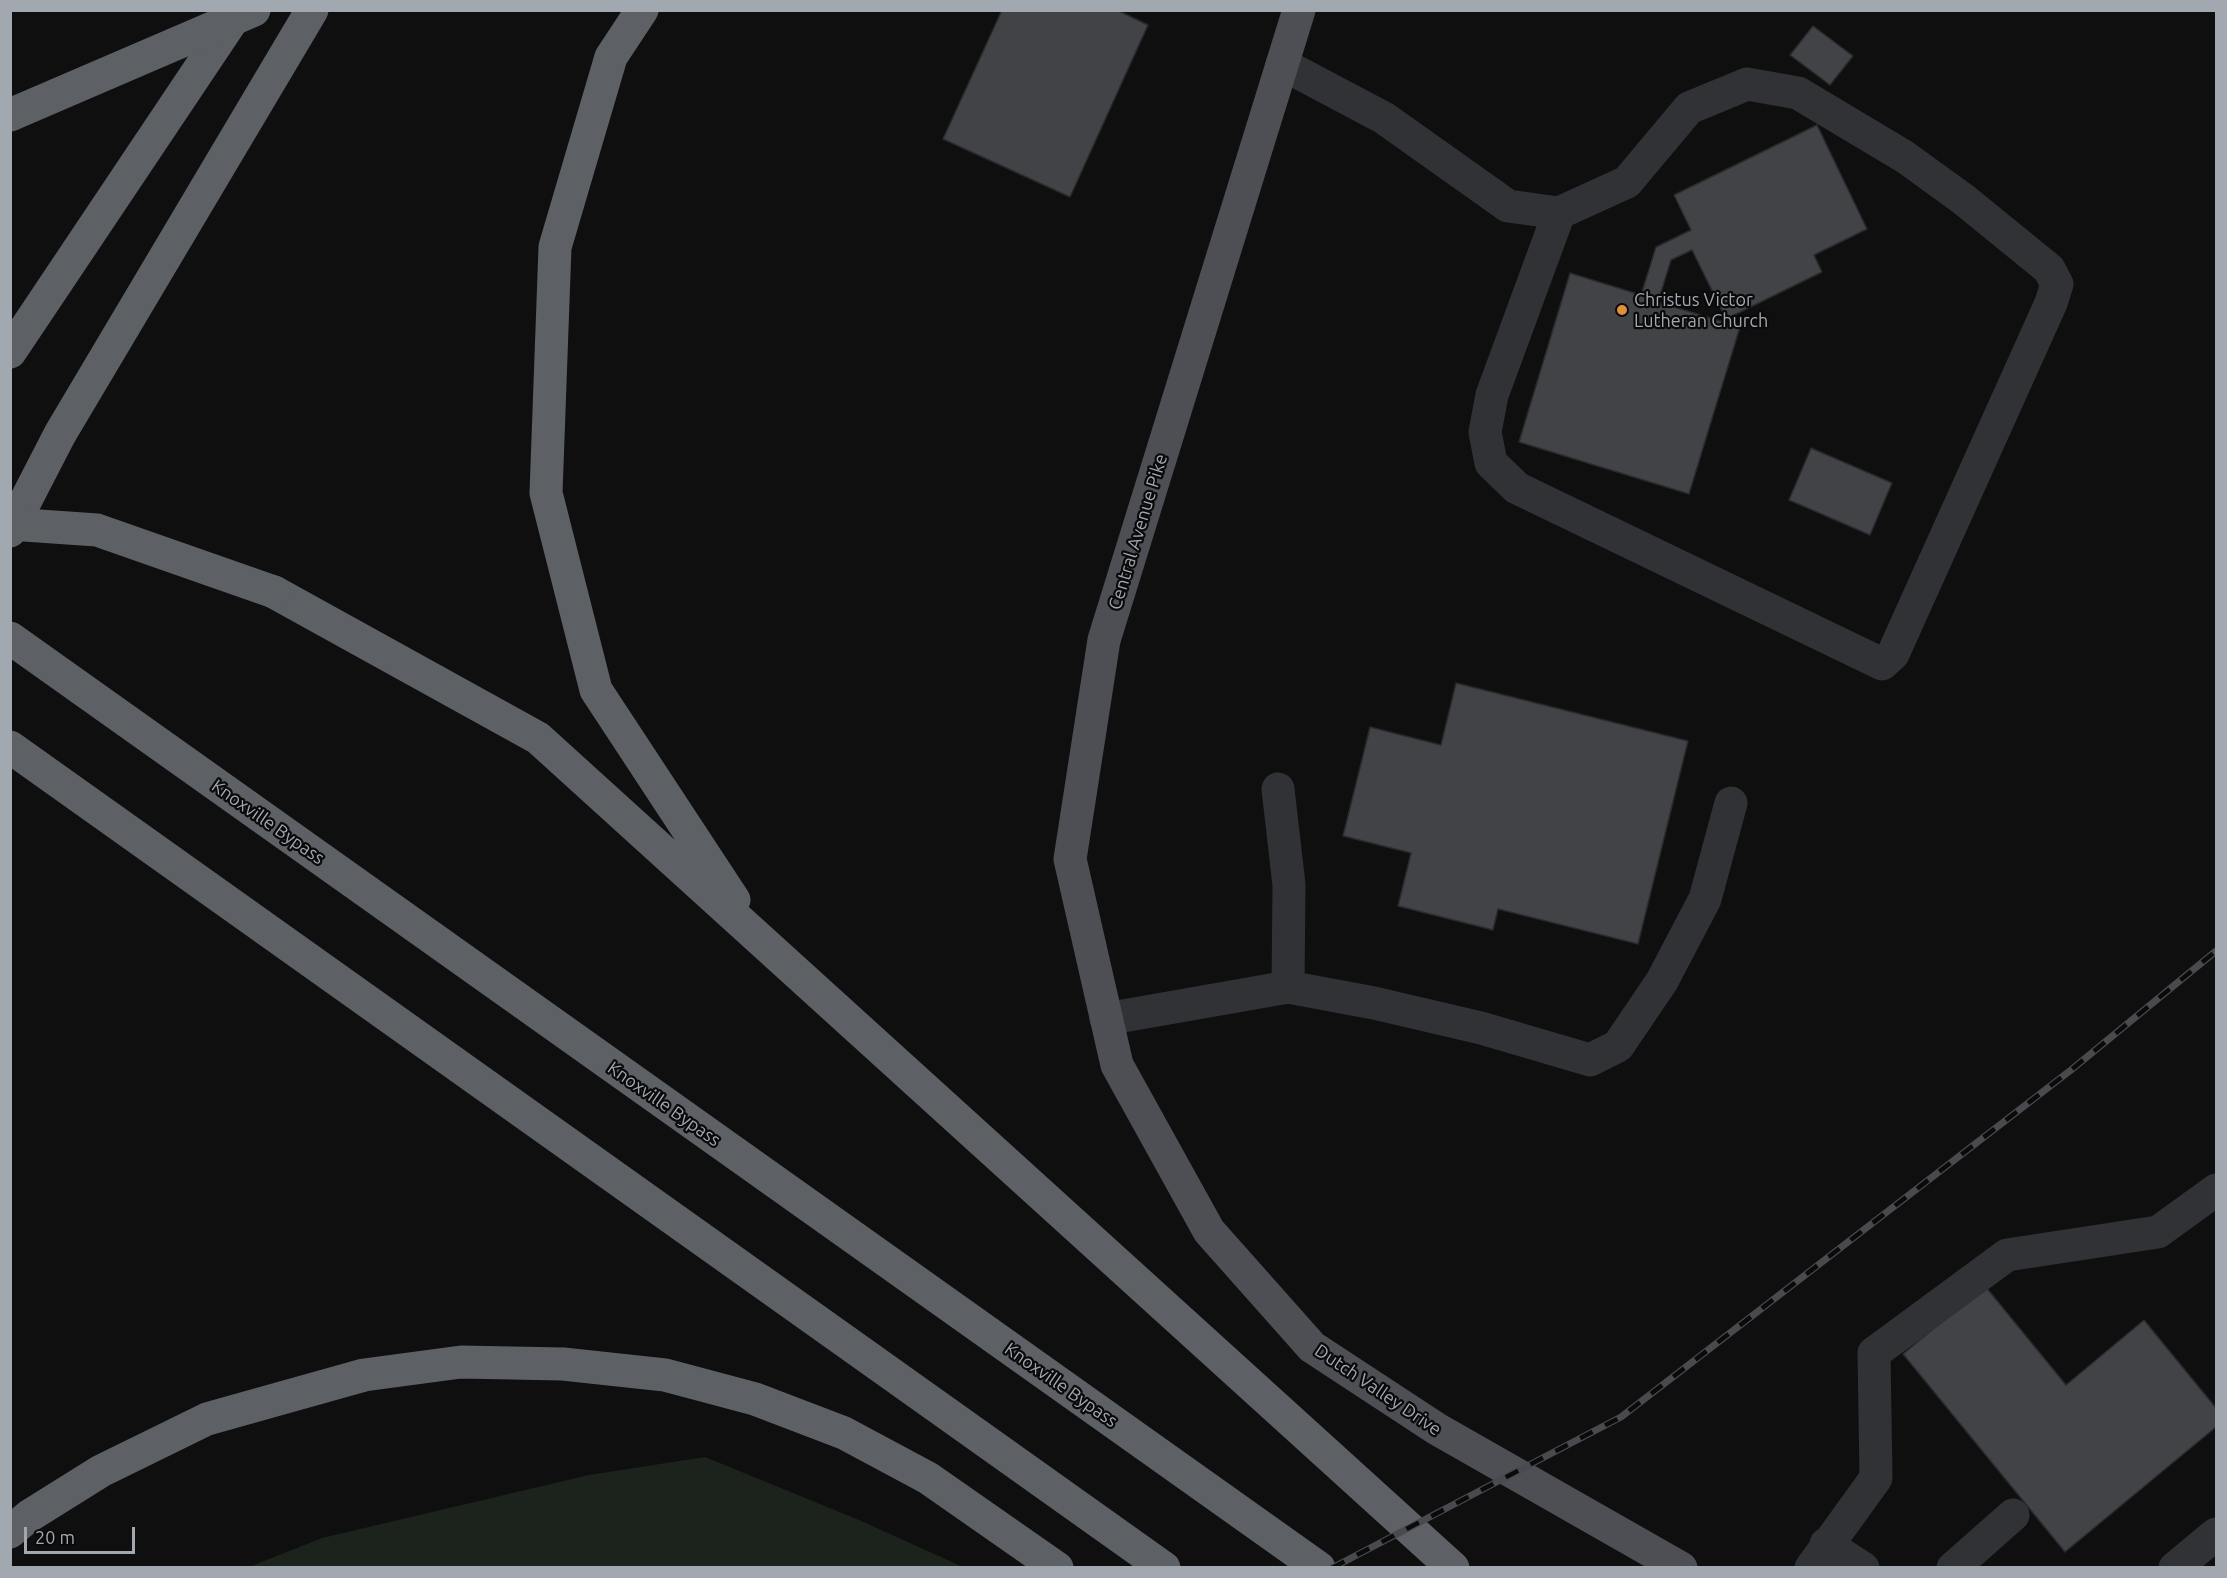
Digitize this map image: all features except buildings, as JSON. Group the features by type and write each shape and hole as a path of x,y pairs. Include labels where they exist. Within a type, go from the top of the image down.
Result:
{"highway":[{"path":"10,352 239,10"},
{"path":"10,115 254,10"},
{"path":"10,531 60,434 312,10"},
{"path":"642,10 611,57 555,247 546,493 596,690 761,941"},
{"path":"10,524 96,530 274,592 538,738 1454,1568"},
{"name":"Knoxville Bypass","path":"10,623 22,647 1319,1568"},
{"path":"17,752 1164,1568"},
{"path":"10,1532 29,1516 101,1471 207,1419 364,1375 460,1362 563,1364 665,1375 755,1398 844,1433 928,1478 1057,1568"}],"main road":[{"name":"Central Avenue Pike","path":"1117,1065 1070,859 1104,640 1299,10"},
{"name":"Dutch Valley Drive","path":"1117,1065 1209,1231 1312,1347 1437,1430 1682,1568"}],"street":[{"path":"1282,64 1384,118 1508,206 1559,213 1627,182 1689,108 1747,84 1798,93 1905,157 1963,199 2049,269 2057,284 2042,325 1893,654 1882,663 1517,488 1491,463 1485,432 1492,395 1559,213"},
{"path":"1278,789 1289,885 1288,987"},
{"path":"1106,1019 1288,987 1374,1003 1482,1028 1590,1060 1618,1046 1662,981 1705,899 1731,803"},
{"path":"1863,1568 1818,1556 1876,1478 1874,1353 2007,1255 2158,1232 2217,1190"},
{"path":"1953,1568 2013,1515"},
{"path":"2175,1568 2212,1545"}],"shaded area":[{"path":"705,1457 859,1520 963,1567 249,1567 322,1538 589,1475"}],"railway":[{"path":"1332,1568 1621,1417 2071,1070 2216,951"}],"place":[{"name":"Christus Victor Lutheran Church","path":"1622,310"}]}
